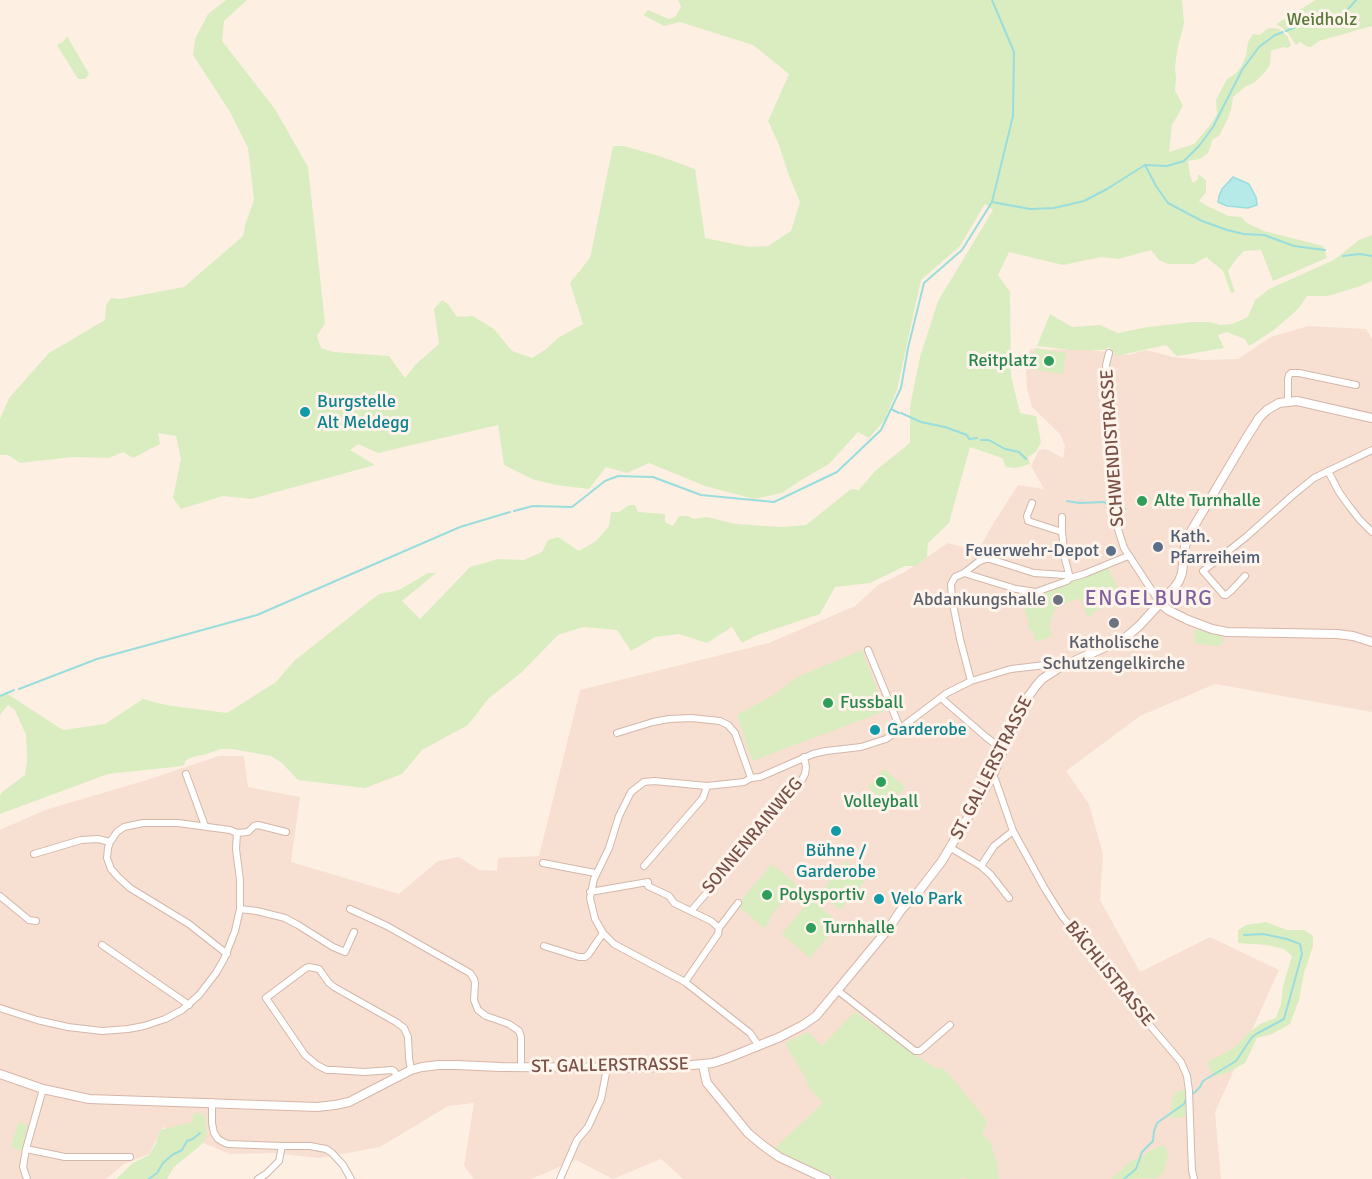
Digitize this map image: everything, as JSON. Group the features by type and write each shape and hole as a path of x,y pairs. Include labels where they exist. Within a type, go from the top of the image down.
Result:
{"street":[{"name":"SCHWENDISTRASSE","path":"1109,353 1106,365 1115,510 1119,537 1128,556 1160,603"},
{"path":"1356,385 1291,373 1288,379 1288,401 1309,403 1372,418"},
{"name":"ST. GALLERSTRASSE","path":"0,1074 43,1089 89,1099 302,1107 335,1105 349,1102 411,1070 422,1067 439,1065 659,1068 704,1064 759,1046 803,1025 816,1016 926,882 951,848 992,777 1018,715 1030,693 1042,679 1059,668 1125,638 1160,603 1179,581 1190,533 1259,418 1273,406 1288,401"},
{"path":"1245,576 1232,591 1224,595 1203,571 1314,478 1372,450"},
{"path":"1328,471 1349,506 1372,532"},
{"path":"1032,503 1027,516 1028,521 1062,532"},
{"path":"1062,517 1065,559 1070,578"},
{"path":"964,573 1016,589 1036,592 1128,556"},
{"path":"971,681 960,639 951,589 955,577 978,562 990,559 1034,573 1065,575 1070,578"},
{"path":"1160,603 1192,623 1227,632 1337,634 1372,642"},
{"path":"868,650 900,728"},
{"path":"759,1046 750,1033 685,982 620,947 603,933 592,911 590,892 595,873 609,848 619,816 631,792 644,782 654,781 707,786 744,782 804,757 826,751 861,747 886,739 940,698 971,681 1011,669 1054,664 1059,668"},
{"path":"940,698 1003,750"},
{"path":"617,733 669,719 691,718 720,721 728,725 735,733 751,778"},
{"name":"SONNENRAINWEG","path":"691,911 798,787 805,774 804,757"},
{"path":"186,774 205,826"},
{"name":"BÄCHLISTRASSE","path":"992,777 995,779 1013,831 1062,916 1181,1062 1187,1076 1189,1090 1194,1179"},
{"path":"644,866 703,798 707,786"},
{"path":"227,954 189,924 130,888 118,878 107,858 110,842 117,832 134,824 169,823 237,832 248,832 258,825 286,832"},
{"path":"981,866 993,846 1013,831"},
{"path":"0,1008 68,1027 102,1031 128,1029 155,1023 174,1015 189,1005 210,981 227,954 235,931 240,909 237,832"},
{"path":"34,854 81,840 98,839 110,842"},
{"path":"951,848 981,866 1009,898"},
{"path":"543,863 595,873"},
{"path":"590,892 648,882 648,886 669,896 674,903 711,921 719,928"},
{"path":"0,896 29,920 36,921"},
{"path":"685,982 718,934 719,928 738,903"},
{"path":"240,909 285,918 345,952 354,932"},
{"path":"350,909 470,973 475,983 474,1000 478,1010 486,1017 512,1026 519,1031 521,1067"},
{"path":"544,946 585,957 603,933"},
{"path":"102,945 189,1005"},
{"path":"398,1077 394,1071 327,1070 317,1065 305,1054 266,998 306,968 319,969 334,987 404,1028 408,1037 411,1070"},
{"path":"837,990 915,1051 920,1051 950,1025"},
{"path":"704,1064 707,1083 748,1133 779,1157 826,1179"},
{"path":"560,1179 577,1140 588,1127 601,1099 607,1068"},
{"path":"27,1179 23,1167 26,1149 43,1089"},
{"path":"212,1102 214,1133 223,1142 310,1146 326,1149 343,1165 351,1179"},
{"path":"258,1179 279,1161 282,1146"},
{"path":"26,1149 64,1157 130,1157"}],"shaded area":[{"name":"ENGELBURG","path":"1308,326 1366,329 1372,339 1372,712 1215,684 1140,716 1066,771 1089,804 1103,854 1100,900 1140,972 1210,937 1279,970 1215,1112 1221,1179 683,1179 661,1159 613,1179 576,1160 531,1179 474,1179 464,1166 474,1103 448,1106 380,1147 320,1158 272,1153 230,1154 163,1127 149,1154 124,1164 106,1179 0,1179 0,830 45,810 219,756 244,756 248,787 300,797 291,862 399,894 438,861 459,857 479,870 497,871 498,858 539,856 580,690 769,643 855,606 878,585 903,573 948,543 978,551 1018,485 1044,489 1031,466 1039,450 1046,449 1063,458 1065,446 1060,434 1032,407 1026,373 1030,349 1091,350 1128,355 1146,350 1173,357 1204,360 1238,359 1271,337"}],"green space":[{"path":"226,0 247,0 224,21 222,41 275,109 308,167 325,323 317,336 321,348 334,352 389,356 405,378 416,364 439,344 434,309 442,300 448,304 457,317 473,316 494,329 512,351 532,358 558,338 583,324 570,283 590,258 613,146 624,146 695,169 705,238 749,247 768,246 791,231 800,202 768,121 789,74 753,45 680,22 664,26 643,15 648,10 669,19 676,16 681,7 678,0 1182,0 1184,24 1175,66 1175,90 1183,106 1172,125 1169,152 1194,144 1211,124 1217,114 1216,100 1227,79 1241,67 1248,42 1253,34 1260,35 1272,28 1279,29 1288,37 1291,46 1271,51 1270,64 1266,71 1255,82 1233,97 1227,120 1219,136 1212,140 1208,153 1200,159 1188,161 1190,175 1193,183 1198,179 1198,174 1206,180 1206,192 1199,201 1205,205 1229,216 1241,217 1247,223 1264,231 1323,246 1327,258 1273,281 1261,250 1244,251 1228,271 1235,292 1231,293 1223,271 1206,257 1194,264 1168,264 1159,260 1151,250 1119,259 1101,257 1063,265 1009,252 998,275 1010,292 1011,376 1020,413 1036,416 1041,442 1036,452 1028,457 1030,464 1016,468 1006,467 1002,458 970,447 949,523 928,543 927,557 916,566 905,566 870,583 835,587 820,614 757,635 742,643 732,627 707,643 679,634 655,637 631,651 617,630 583,627 558,635 522,672 488,699 468,725 422,750 402,774 365,788 298,780 282,763 271,756 221,749 186,760 183,766 108,774 0,814 2,792 25,775 27,760 26,735 15,710 8,705 0,715 0,697 6,693 63,730 105,724 143,699 166,705 227,713 276,682 295,660 379,594 399,590 428,573 436,573 402,601 420,619 470,567 498,559 524,560 542,552 548,540 558,537 579,551 596,541 609,526 611,512 619,512 629,505 635,505 638,512 665,514 665,522 673,526 679,516 689,516 693,519 707,517 736,524 782,527 806,525 851,489 859,490 875,471 910,443 910,406 920,357 938,301 993,210 985,204 960,246 921,280 897,390 884,421 869,438 858,432 829,464 782,493 754,499 705,486 649,463 627,473 606,467 589,489 556,485 532,479 504,465 498,425 378,453 358,444 350,450 375,465 251,499 223,496 181,509 173,498 181,459 176,436 158,433 160,444 133,458 123,452 109,458 73,457 20,463 8,455 0,455 0,419 9,398 49,353 105,320 106,305 111,298 120,299 184,287 243,236 254,200 248,148 230,112 193,55 195,39 208,14"},
{"name":"Weidholz","path":"1316,0 1372,0 1372,26 1319,41 1311,47 1300,42 1296,45 1288,33 1276,24"},
{"path":"67,36 89,74 85,79 78,79 57,45"},
{"path":"1372,235 1372,281 1328,296 1307,296 1298,309 1274,330 1249,346 1245,339 1227,332 1218,335 1224,348 1177,356 1166,345 1117,356 1109,347 1105,350 1071,350 1037,346 1050,314 1072,327 1100,325 1118,333 1192,322 1232,324 1248,317 1255,300 1269,289 1334,260 1359,240"},
{"name":"Reitplatz","path":"1035,348 1066,353 1063,374 1031,369"},
{"path":"1107,566 1124,599 1107,608 1093,611 1093,615 1088,617 1080,598 1068,602 1055,609 1049,624 1052,636 1036,642 1029,629 1017,589 1035,589"},
{"path":"1194,629 1221,635 1223,642 1217,646 1194,643"},
{"name":"Fussball","path":"862,650 885,711 752,761 737,715 772,696 797,677"},
{"path":"884,769 905,787 889,806 868,787"},
{"path":"846,861 867,879 840,910 820,893"},
{"name":"Polysportiv","path":"772,864 797,885 769,918 771,920 764,928 737,905"},
{"name":"Turnhalle","path":"811,899 839,923 810,958 782,934"},
{"path":"1266,922 1287,930 1304,930 1313,936 1313,946 1304,973 1299,1000 1290,1024 1272,1034 1257,1038 1245,1063 1227,1073 1213,1076 1207,1062 1234,1048 1260,1024 1276,1018 1281,1004 1283,986 1292,956 1284,949 1238,943 1238,930 1246,925"},
{"path":"855,1012 924,1061 937,1069 943,1068 953,1079 987,1121 982,1135 990,1142 997,1162 999,1179 967,1179 965,1177 959,1179 837,1179 774,1149 823,1103 808,1087 806,1079 785,1043 808,1032 822,1046"},
{"path":"1185,1089 1186,1117 1169,1118 1175,1093"},
{"path":"194,1113 200,1113 205,1117 207,1135 201,1145 174,1167 167,1179 116,1179 133,1163 149,1155 160,1130 192,1122"},
{"path":"19,1122 28,1125 21,1151 11,1147"},
{"path":"1164,1145 1168,1155 1164,1172 1156,1178 1111,1179 1130,1162"}],"water":[{"path":"1233,177 1249,184 1256,197 1257,205 1248,208 1227,206 1218,202 1222,189"}],"waterway":[{"path":"514,511 533,506 572,507 605,481 618,476 653,477 701,495 774,502 837,472 881,430 901,388 924,283 962,250 992,202 1013,116 1014,52 992,0"},
{"path":"1286,31 1305,23 1343,15 1356,0"},
{"path":"1145,165 1167,166 1184,161 1213,127 1242,70 1259,47 1283,32"},
{"path":"992,202 1030,209 1054,208 1084,201 1145,165 1168,203 1202,221 1244,234 1264,235 1294,246 1325,250"},
{"path":"1343,256 1360,254 1372,256"},
{"path":"891,409 899,413"},
{"path":"901,413 921,422 967,435 969,439 977,438"},
{"path":"981,440 989,440 1005,449 1019,452 1026,459"},
{"path":"1067,501 1104,502 1113,508"},
{"path":"1119,509 1125,509"},
{"path":"19,689 97,659 257,615 460,527 510,512"},
{"path":"0,696 14,690"},
{"path":"1193,1094 1203,1081 1236,1061 1252,1037 1284,1019 1302,954 1300,944 1263,934 1244,935"},
{"path":"1124,1179 1136,1169 1142,1152 1153,1141 1157,1123 1184,1104 1186,1099"},
{"path":"149,1179 172,1155 182,1150 187,1141 200,1133"}],"place":[{"name":"Reitplatz","path":"1049,361"},
{"name":"Burgstelle Alt Meldegg","path":"305,412"},
{"name":"Alte Turnhalle","path":"1142,501"},
{"name":"Kath. Pfarreiheim","path":"1158,547"},
{"name":"Feuerwehr-Depot","path":"1111,551"},
{"name":"Abdankungshalle","path":"1058,600"},
{"name":"Katholische Schutzengelkirche","path":"1114,623"},
{"name":"Fussball","path":"828,703"},
{"name":"Garderobe","path":"875,730"},
{"name":"Volleyball","path":"881,782"},
{"name":"Bühne / Garderobe","path":"836,831"},
{"name":"Polysportiv","path":"767,895"},
{"name":"Velo Park","path":"879,899"},
{"name":"Turnhalle","path":"811,928"}],"district":[{"name":"ENGELBURG","path":"1149,599"}]}
